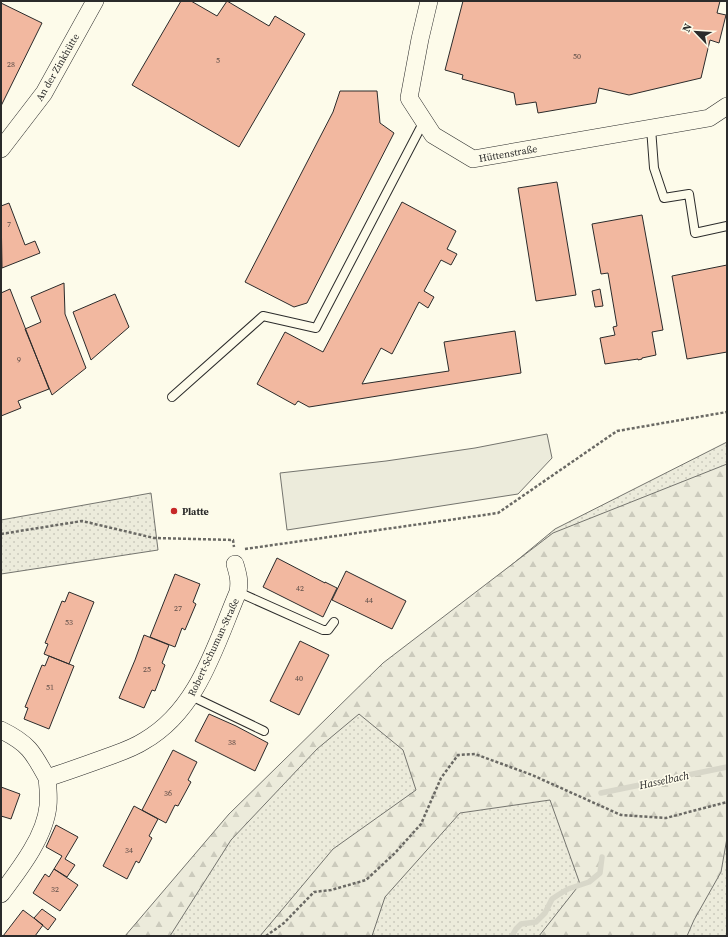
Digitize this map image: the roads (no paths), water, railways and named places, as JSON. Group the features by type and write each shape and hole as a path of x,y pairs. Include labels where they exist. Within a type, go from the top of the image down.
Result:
{"street":[{"name":"An der Zinkhütte","path":"1,149 44,94 95,1"},
{"name":"Hüttenstraße","path":"428,1 409,98 433,135 473,159 709,118 727,106"},
{"name":"Robert-Schuman-Straße","path":"47,778 104,758 143,742 174,718 191,696 205,670 238,592 240,583 237,554"},
{"path":"1,730 21,742 38,760 47,778 48,789 48,806 43,825 34,846 1,894"}],"lane":[{"path":"172,396 263,316 316,328 424,121"},
{"path":"651,128 654,168 664,198 689,194 695,233 727,226"},
{"path":"238,592 323,630 328,630 334,622"},
{"path":"191,696 264,731"}],"waterway":[{"name":"Hasselbach","path":"601,793 727,767"},
{"name":"Hasselbach","path":"512,936 521,924 536,922 545,913 552,899 568,889 589,882 600,873 602,857"}],"place":[{"name":"Platte","path":"174,511"}]}
